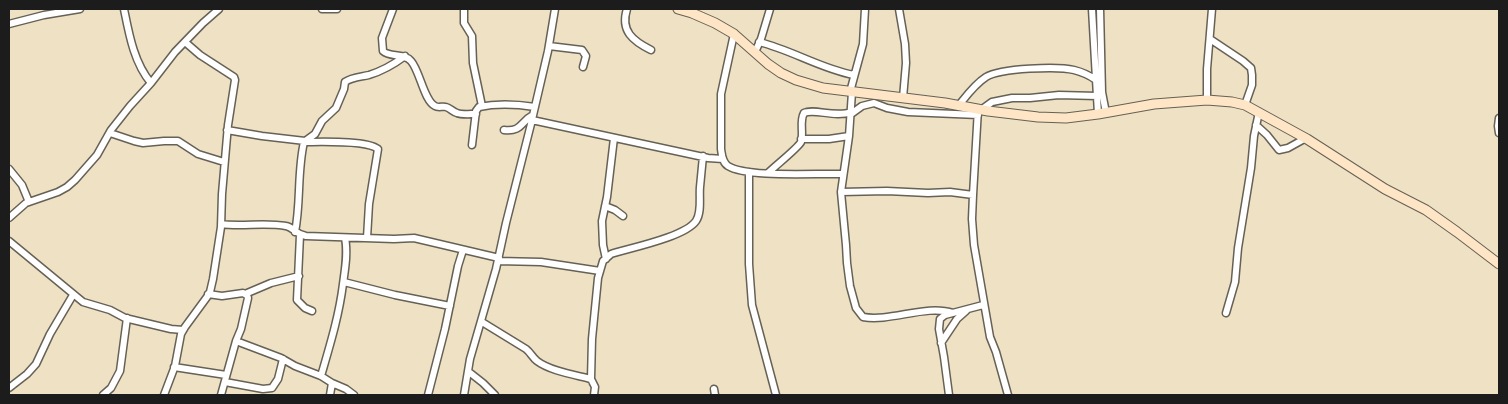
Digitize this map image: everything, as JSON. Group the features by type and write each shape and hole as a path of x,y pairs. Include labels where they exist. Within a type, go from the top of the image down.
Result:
{"street":[{"path":"9,24 44,15 80,9"},
{"path":"124,9 138,63 144,76 151,84"},
{"path":"9,218 26,203 67,187 97,155 110,132 130,106 151,84 175,52 218,9"},
{"path":"322,9 337,9"},
{"path":"393,9 382,38 385,54 404,56 412,62 424,90 434,106 446,107 459,114 476,114"},
{"path":"464,9 464,23 472,36 473,64 482,106"},
{"path":"464,395 470,359 482,322 535,107 549,46 555,9"},
{"path":"627,9 624,22 626,29 639,44 651,50"},
{"path":"678,9 715,23 734,34 768,64 796,80 823,88 959,105 979,111"},
{"path":"755,52 770,9"},
{"path":"865,9 863,44 851,92 850,136 840,192 850,286 856,308 860,315 869,318 942,310 952,313"},
{"path":"899,9 906,63 903,98"},
{"path":"1092,9 1096,96 1102,114"},
{"path":"1100,9 1102,114"},
{"path":"1208,100 1207,69 1212,9"},
{"path":"734,34 721,94 724,162 730,167 750,172 843,174"},
{"path":"1210,39 1251,68 1252,86 1246,106"},
{"path":"164,395 174,368 183,330 208,294 213,279 221,224 227,130 235,83 235,78 200,56 185,42"},
{"path":"759,42 776,46 833,71 854,75"},
{"path":"549,46 582,50 586,56 583,67"},
{"path":"312,311 298,302 297,221 300,165 304,141 318,131 322,121 336,108 344,90 345,82 392,66 404,56"},
{"path":"959,105 987,76 1004,70 1064,69 1082,72 1096,80"},
{"path":"979,111 992,102 1012,98 1058,95 1096,96"},
{"path":"768,173 794,150 801,139 802,117 807,112 836,115 851,113 862,106 874,104 908,112 979,111 1066,118 1102,114 1154,104 1208,100 1232,102 1246,106 1306,138 1385,189 1426,210 1499,264"},
{"path":"472,145 477,108 494,104 535,107"},
{"path":"979,111 972,219 974,245 990,337 1008,395"},
{"path":"1226,313 1235,282 1238,248 1252,168 1258,112"},
{"path":"504,130 514,131 528,118 532,118 614,138 723,159"},
{"path":"1499,118 1499,133"},
{"path":"1256,125 1279,150 1288,148 1306,138"},
{"path":"227,130 304,141 360,144 373,146 378,149 369,204 367,238"},
{"path":"110,132 142,143 178,142 198,154 224,162"},
{"path":"801,139 828,139 850,136"},
{"path":"606,259 603,245 602,221 613,156 614,138"},
{"path":"594,395 595,387 591,380 593,327 597,284 603,261 610,254 670,236 687,228 696,221 699,212 703,156"},
{"path":"9,169 22,185 30,202"},
{"path":"750,172 749,264 752,304 776,395"},
{"path":"840,192 879,191 928,194 950,192 973,195"},
{"path":"604,206 615,210 623,216"},
{"path":"221,224 233,226 288,226 297,234 345,238 394,240 414,238 498,259 541,262 600,271"},
{"path":"321,376 336,327 344,282 347,251 345,238"},
{"path":"9,241 83,302 110,310 127,318 171,329 183,330"},
{"path":"428,395 463,250"},
{"path":"208,294 222,296 245,294 271,283 299,276"},
{"path":"344,282 395,296 450,306"},
{"path":"221,395 246,309 248,298 245,294"},
{"path":"9,388 36,364 50,334 73,295"},
{"path":"949,395 939,330 940,319 942,316 983,305"},
{"path":"941,343 957,319 968,309"},
{"path":"103,395 114,383 120,371 127,318"},
{"path":"482,322 532,353 536,361 591,380"},
{"path":"236,341 284,359 295,366 321,376 354,395"},
{"path":"174,368 226,378 262,389 272,388 278,379 284,359"},
{"path":"469,372 495,395"},
{"path":"330,395 332,383"}]}
